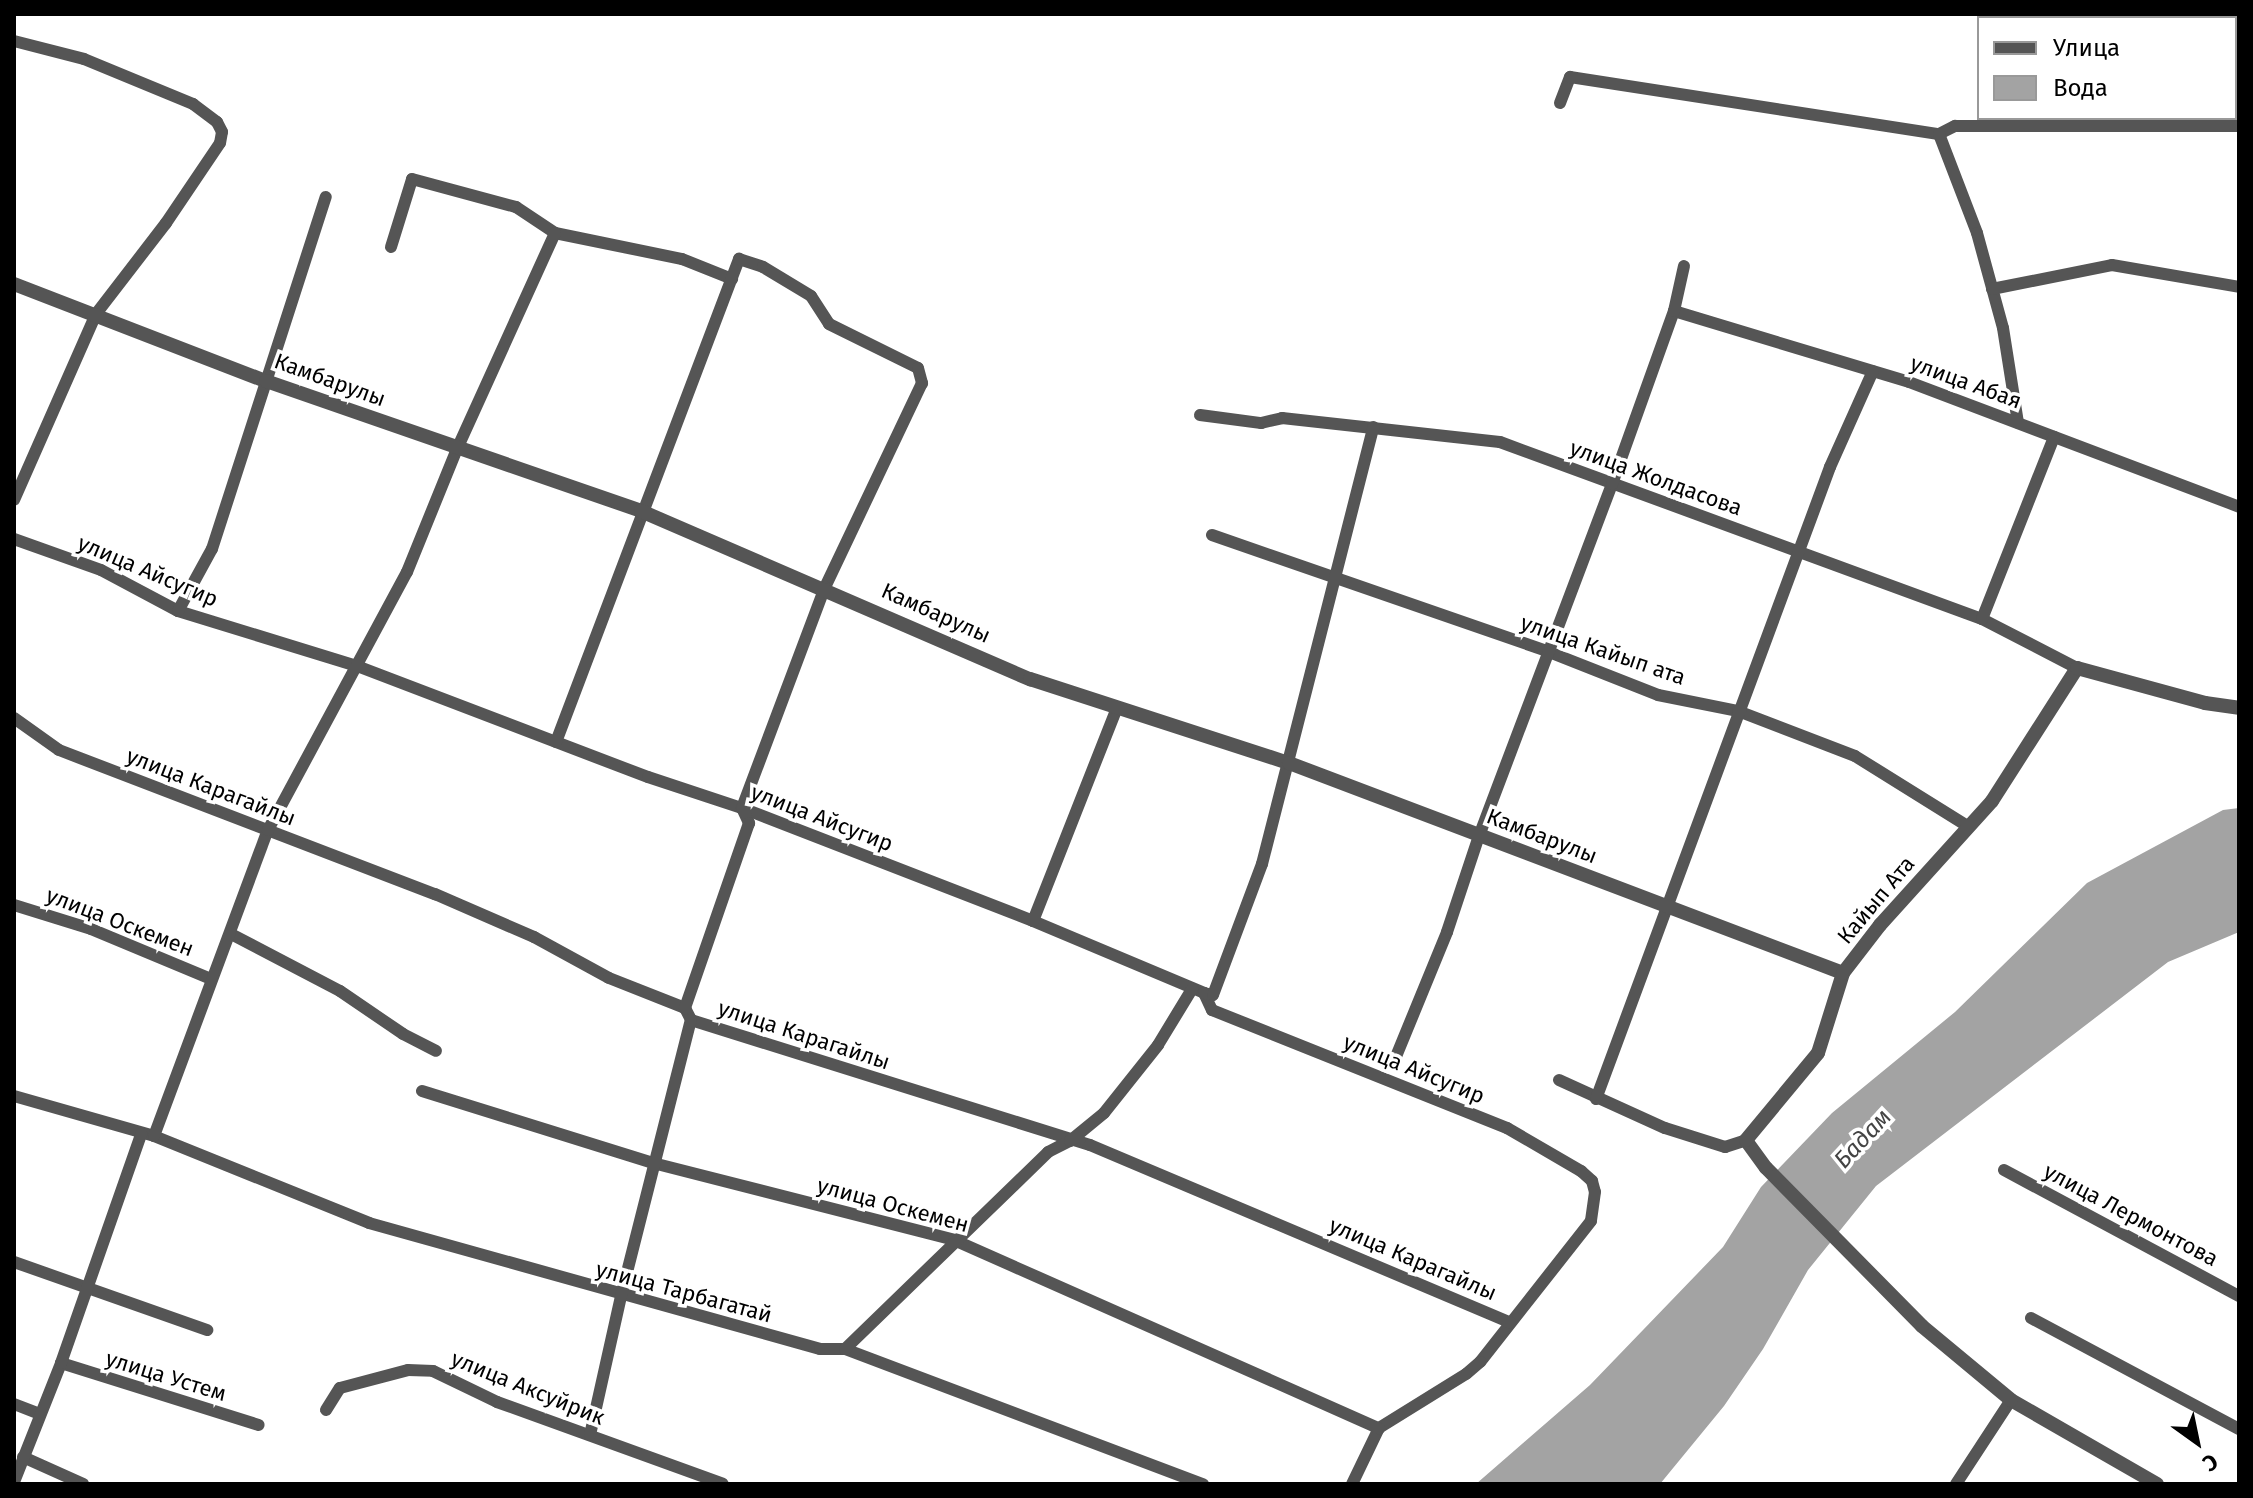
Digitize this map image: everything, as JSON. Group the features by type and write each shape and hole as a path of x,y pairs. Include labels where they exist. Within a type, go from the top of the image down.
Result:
{"street":[{"path":"14,41 84,59 193,104 217,122 222,132 220,143 166,223 96,314 14,500"},
{"path":"1560,103 1570,77 1939,134 1955,126 2239,126"},
{"path":"1939,134 1977,233 2003,328 2018,423"},
{"path":"391,247 412,179 516,207 555,233 682,259 732,279"},
{"path":"178,611 212,549 326,197"},
{"path":"14,1482 61,1363 85,1288 231,934 268,830 407,572 457,449 555,233"},
{"path":"556,742 739,259 763,267 811,296 829,324 922,374 922,383 825,587 742,808 749,823 688,1014 590,1435"},
{"path":"1992,289 2112,265 2239,287"},
{"path":"1395,1059 1447,932 1479,836 1612,484 1674,311 1684,266"},
{"name":"Камбарулы","path":"14,284 266,381 641,511 825,587 1030,679 1289,763 1843,973"},
{"name":"улица Абая","path":"1674,311 1873,371 2239,507"},
{"path":"1596,1099 1830,467 1873,371"},
{"name":"улица Жолдасова","path":"1200,415 1261,423 1282,418 1500,442 1982,619 2077,668"},
{"path":"845,1349 1048,1152 1070,1141 1104,1113 1198,991 1213,995 1262,864 1373,427"},
{"path":"1982,619 2054,437"},
{"name":"улица Кайып ата","path":"1212,535 1423,611 1549,652 1658,695 1738,711 1855,756 1969,827"},
{"name":"улица Айсугир","path":"14,539 101,570 178,611 357,666 556,742 742,808 1033,921 1198,991 1212,1010 1507,1128 1592,1181 1596,1206 1591,1221 1510,1322"},
{"path":"2077,668 2205,703 2239,708"},
{"name":"Кайып Ата","path":"1746,1140 1818,1053 1843,973 1880,925 1992,801 2077,668"},
{"path":"1033,921 1117,708"},
{"name":"улица Карагайлы","path":"14,718 59,750 435,894 534,937 609,978 688,1014 1105,1151 1510,1322"},
{"name":"улица Оскемен","path":"14,905 91,929 211,979"},
{"path":"231,934 340,991 403,1034 436,1051"},
{"path":"1559,1080 1665,1128 1725,1147 1746,1140 1766,1168 1861,1268 1922,1326 2011,1400 2157,1484"},
{"name":"улица Оскемен","path":"422,1091 653,1163 954,1240 1379,1428"},
{"name":"улица Тарбагатай","path":"14,1096 147,1135 369,1223 621,1296 820,1349 845,1349 1203,1484"},
{"name":"улица Лермонтова","path":"2004,1170 2239,1296"},
{"path":"14,1262 207,1330"},
{"path":"2031,1318 2239,1429"},
{"path":"1352,1484 1379,1428 1466,1374 1510,1322"},
{"name":"улица Устем","path":"61,1363 259,1425"},
{"name":"улица Аксуйрик","path":"326,1410 340,1388 408,1370 433,1371 497,1402 723,1484"},
{"path":"1956,1484 2011,1400"},
{"path":"14,1404 40,1414"},
{"path":"23,1457 83,1484"}],"water":[{"name":"Бадам","path":"2239,808 2239,932 2168,962 1876,1186 1808,1270 1763,1349 1724,1406 1660,1484 1476,1484 1590,1385 1723,1247 1761,1187 1832,1113 1955,1012 2087,883 2223,810"}]}
